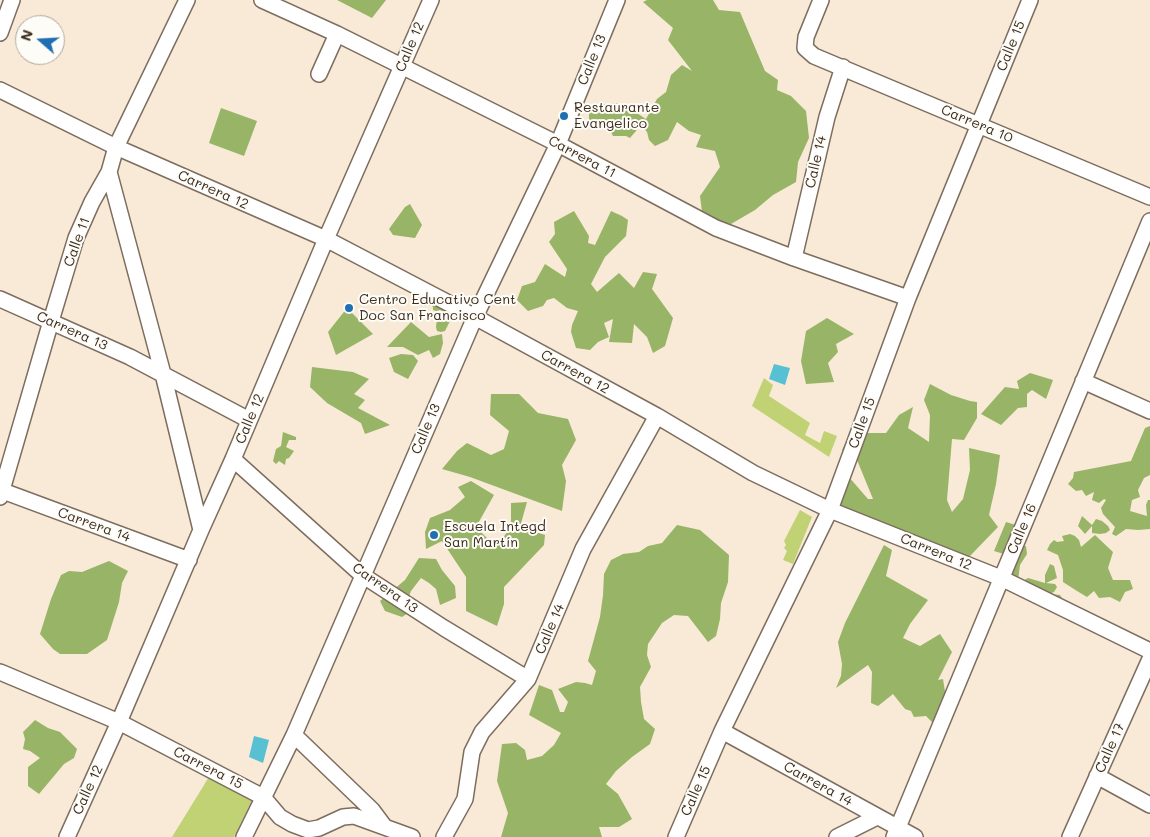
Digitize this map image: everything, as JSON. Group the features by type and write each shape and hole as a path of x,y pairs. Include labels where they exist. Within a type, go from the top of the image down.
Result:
{"street":[{"path":"0,33 12,0"},
{"name":"Calle 11","path":"1,492 76,238 92,202 109,172 116,147 188,0"},
{"name":"Carrera 11","path":"262,0 337,34 558,144 716,228 908,298"},
{"name":"Calle 12","path":"67,837 119,722 430,0"},
{"name":"Calle 13","path":"244,837 294,735 475,317 558,144 617,0"},
{"name":"Carrera 10","path":"821,0 806,37 805,48 814,56 1150,197"},
{"name":"Calle 15","path":"676,837 722,731 830,510 908,298 1030,0"},
{"path":"319,74 337,34"},
{"name":"Calle 14","path":"794,258 827,117 843,68"},
{"name":"Carrera 12","path":"0,90 116,147 326,239 657,416 753,473 830,510 1002,578 1150,651"},
{"path":"109,172 163,374 201,530"},
{"name":"Calle 16","path":"896,833 1150,221"},
{"name":"Carrera 13","path":"0,299 130,357 249,420"},
{"path":"1084,381 1150,411"},
{"name":"Calle 14","path":"444,837 465,799 472,752 482,732 528,679 583,549 657,416"},
{"name":"Carrera 13","path":"233,459 362,575 528,679"},
{"name":"Carrera 14","path":"1,492 188,560"},
{"name":"Calle 17","path":"1070,837 1150,660"},
{"name":"Carrera 15","path":"0,672 119,722 263,797 280,817 292,824 308,830 319,828 343,817 354,816 412,837"},
{"name":"Carrera 14","path":"722,731 877,817 896,833 915,837"},
{"path":"294,735 372,810 384,826"},
{"path":"1098,776 1150,806"},
{"path":"837,837 877,817"}],"green space":[{"path":"337,0 386,0 372,18"},
{"path":"647,0 713,0 719,10 740,12 765,71 778,80 777,90 791,96 806,111 809,138 798,162 796,182 773,195 755,210 731,224 717,222 702,212 700,196 720,167 715,151 696,147 701,135 689,131 677,122 668,140 655,146 649,140 647,132 641,125 630,138 626,136 613,136 608,126 596,126 589,122 589,106 616,103 629,108 646,119 657,99 666,92 671,75 682,65 692,71 668,40 673,28 643,2"},
{"path":"221,108 257,121 244,156 209,143"},
{"path":"410,204 422,225 415,238 393,235 389,229 405,207"},
{"path":"574,211 589,236 588,243 595,245 611,211 628,220 626,236 605,257 591,284 597,292 619,273 634,288 643,272 657,274 652,289 673,318 665,346 653,353 647,337 634,324 632,343 609,342 613,319 604,323 609,337 598,342 590,350 576,348 571,332 578,311 567,308 554,298 547,300 543,306 528,311 517,300 522,286 535,282 545,264 565,277 567,269 549,242 555,234 554,222"},
{"path":"428,298 452,313 445,331 437,331 436,327 437,317 444,312 433,310 432,306 421,306"},
{"path":"347,308 373,334 336,355 328,332"},
{"path":"827,318 854,334 836,344 838,352 828,363 834,382 806,384 801,361 806,331"},
{"path":"411,322 429,337 442,334 443,343 440,354 433,358 429,350 418,355 403,347 387,347"},
{"path":"401,354 413,355 418,361 408,379 394,372 389,358"},
{"path":"312,367 353,372 369,379 354,394 365,400 358,408 390,425 365,434 361,423 327,403 310,387"},
{"path":"1030,373 1053,380 1046,399 1032,390 1027,394 1027,407 1018,408 1001,425 981,414 1005,387 1019,389 1017,381"},
{"path":"764,378 773,385 769,396 810,423 805,435 820,443 824,431 837,436 829,457 752,406"},
{"path":"930,384 951,395 977,402 977,418 964,440 952,439 947,500 952,512 963,499 970,470 969,448 1000,455 989,515 998,527 969,557 839,509 848,476 868,499 873,499 857,460 842,450 851,433 886,433 899,415 913,407 908,428 929,442 930,415 924,400"},
{"path":"491,394 519,394 538,413 568,419 576,440 562,465 566,481 562,511 470,477 442,469 457,451 467,443 491,455 504,449 509,431 490,415"},
{"path":"1150,426 1150,475 1144,478 1138,490 1140,497 1132,500 1130,511 1147,516 1146,505 1148,500 1150,500 1150,529 1126,529 1116,536 1112,534 1115,527 1103,514 1101,508 1106,500 1104,499 1099,503 1092,500 1094,492 1086,496 1082,490 1076,491 1068,484 1073,478 1074,472 1131,461 1145,428"},
{"path":"283,432 296,437 296,440 289,440 286,447 294,451 286,459 285,465 279,461 276,464 273,461 276,449 281,446"},
{"path":"471,481 494,495 476,527 487,538 501,541 511,526 511,503 527,502 520,527 545,535 544,545 504,587 504,604 497,626 466,611 466,577 442,541 426,549 425,532 430,518 450,510 465,497 458,487"},
{"path":"800,510 812,517 793,564 783,560 787,551 784,548 786,545 784,541"},
{"path":"1082,516 1092,525 1096,519 1102,521 1110,530 1100,534 1092,533 1092,526 1085,534 1078,526"},
{"path":"1006,522 1019,526 1007,555 994,551"},
{"path":"677,525 700,530 729,555 728,582 721,603 716,636 708,642 688,616 674,615 662,623 648,644 647,655 651,667 640,687 641,702 644,719 655,729 650,744 616,771 606,784 618,794 632,819 619,827 599,827 602,837 501,837 508,813 497,781 502,744 516,743 525,750 527,760 542,756 554,745 561,733 529,715 539,685 552,690 560,712 564,712 568,702 558,689 576,682 592,685 596,671 588,661 600,617 604,574 611,560 623,554 639,552 648,546 662,543"},
{"path":"1070,534 1079,540 1081,547 1095,535 1113,552 1108,568 1113,580 1130,580 1133,589 1125,592 1120,602 1110,597 1099,598 1094,591 1087,597 1063,582 1063,570 1058,555 1047,550 1054,540 1057,542 1064,541 1062,536"},
{"path":"884,545 892,550 886,576 928,600 910,624 903,638 920,646 940,634 952,652 938,680 943,679 946,698 939,706 946,714 936,726 926,716 914,717 911,711 905,709 893,694 878,706 871,703 872,672 868,665 836,688 841,676 842,664 838,642 845,623"},
{"path":"1026,546 1027,554 1020,565 1018,581 1009,579 1014,547"},
{"path":"419,558 436,559 455,586 456,598 440,605 436,589 421,578 411,591 408,599 411,611 402,617 385,611 380,601 405,580"},
{"path":"109,561 128,571 122,583 119,602 107,640 87,654 60,654 40,634 61,575 69,571 82,572"},
{"path":"1050,564 1054,566 1057,578 1046,583 1055,584 1057,587 1054,592 1049,594 1060,595 1065,603 1019,583 1028,578 1045,583 1045,575"},
{"path":"35,720 48,728 60,732 77,749 74,758 64,764 39,794 28,786 28,767 40,758 30,751 23,749 25,739 23,732"},
{"path":"212,772 253,798 234,837 172,837"}],"water":[{"path":"774,364 790,368 785,385 769,379"},
{"path":"254,736 269,740 263,763 249,757"}],"place":[{"name":"Restaurante Evangelico","path":"564,116"},
{"name":"Centro Educativo Cent Doc San Francisco","path":"349,308"},
{"name":"Escuela Integd San Martín","path":"434,535"}]}
